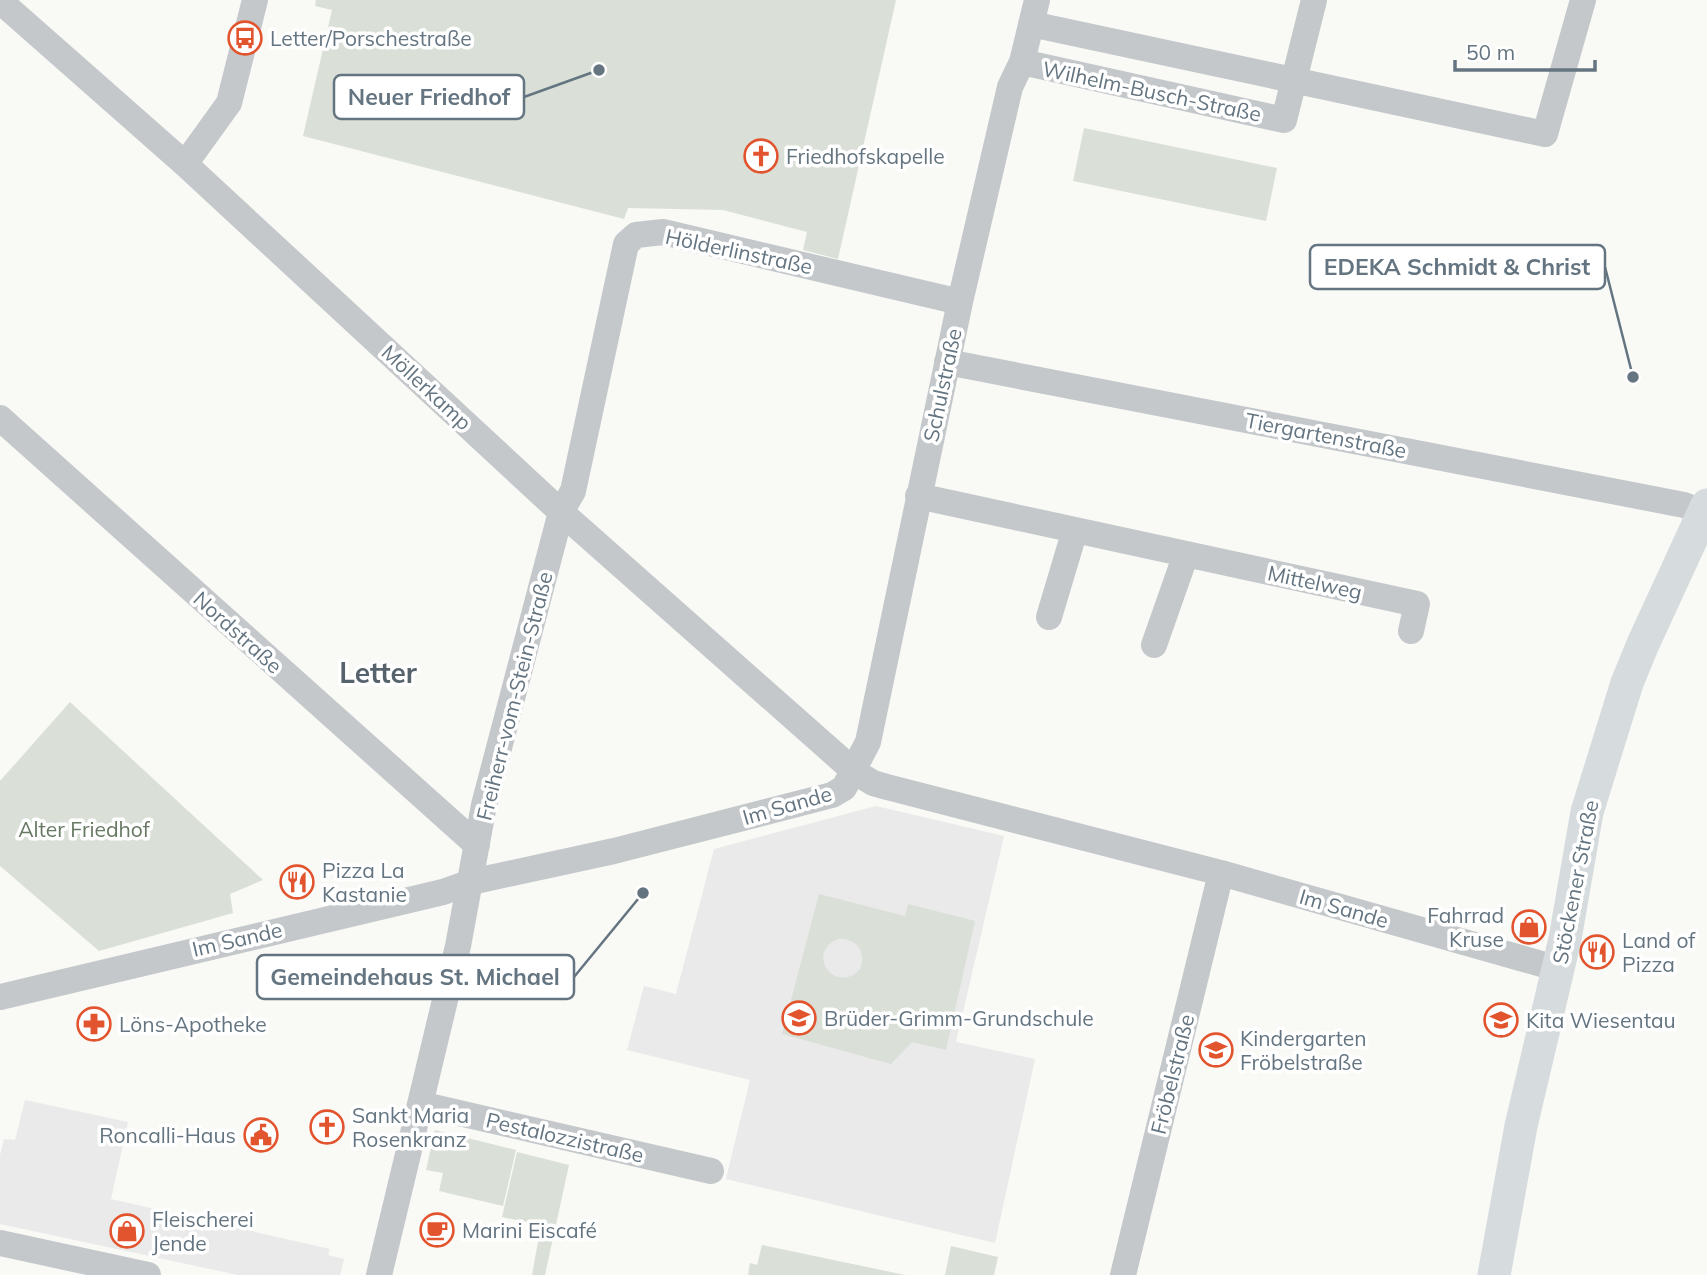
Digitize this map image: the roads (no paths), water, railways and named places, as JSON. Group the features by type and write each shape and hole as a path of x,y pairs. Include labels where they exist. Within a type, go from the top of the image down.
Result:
{"main road":[{"name":"Stöckener Straße","path":"1494,1275 1521,1126 1559,969 1587,812 1627,683 1705,509"}],"street":[{"path":"185,164 229,103 255,0"},
{"path":"1293,81 1314,0"},
{"name":"Wilhelm-Busch-Straße","path":"1034,12 1293,81 1545,134 1583,0"},
{"name":"Möllerkamp","path":"0,1 185,164 561,512 855,772"},
{"name":"Schulstraße","path":"855,772 868,742 960,302 1010,87 1022,62 1034,12"},
{"name":"Wilhelm-Busch-Straße","path":"1022,62 1284,120 1293,81"},
{"name":"Hölderlinstraße","path":"561,512 573,491 620,264 626,244 636,235 663,232 960,302"},
{"name":"Tiergartenstraße","path":"947,362 1705,509"},
{"name":"Nordstraße","path":"0,418 477,845"},
{"name":"Mittelweg","path":"918,496 1417,604 1410,631"},
{"name":"Freiherr-vom-Stein-Straße","path":"379,1275 458,946 484,805 501,750 561,512"},
{"path":"1049,617 1075,530"},
{"path":"1154,645 1186,554"},
{"name":"Im Sande","path":"0,997 443,892 471,882 614,851 832,795 844,788 855,772 873,783 887,787 1221,873 1559,969"},
{"name":"Fröbelstraße","path":"1123,1275 1221,873"},
{"name":"Pestalozzistraße","path":"420,1104 711,1171"},
{"path":"0,1243 148,1275"}],"place":[{"name":"Letter/Porschestraße","path":"245,38"},
{"name":"Neuer Friedhof","path":"599,70"},
{"name":"Friedhofskapelle","path":"761,156"},
{"name":"EDEKA Schmidt & Christ","path":"1633,377"},
{"name":"Pizza La Kastanie","path":"297,882"},
{"name":"Gemeindehaus St. Michael","path":"643,893"},
{"name":"Fahrrad Kruse","path":"1529,927"},
{"name":"Land of Pizza","path":"1597,952"},
{"name":"Brüder-Grimm-Grundschule","path":"799,1018"},
{"name":"Kita Wiesentau","path":"1501,1020"},
{"name":"Löns-Apotheke","path":"94,1024"},
{"name":"Kindergarten Fröbelstraße","path":"1216,1050"},
{"name":"Sankt Maria Rosenkranz","path":"327,1127"},
{"name":"Roncalli-Haus","path":"261,1135"},
{"name":"Marini Eiscafé","path":"437,1230"},
{"name":"Fleischerei Jende","path":"127,1231"}],"district":[{"name":"Letter","path":"378,672"}],"park label":[{"name":"Alter Friedhof","path":"84,829"}]}
